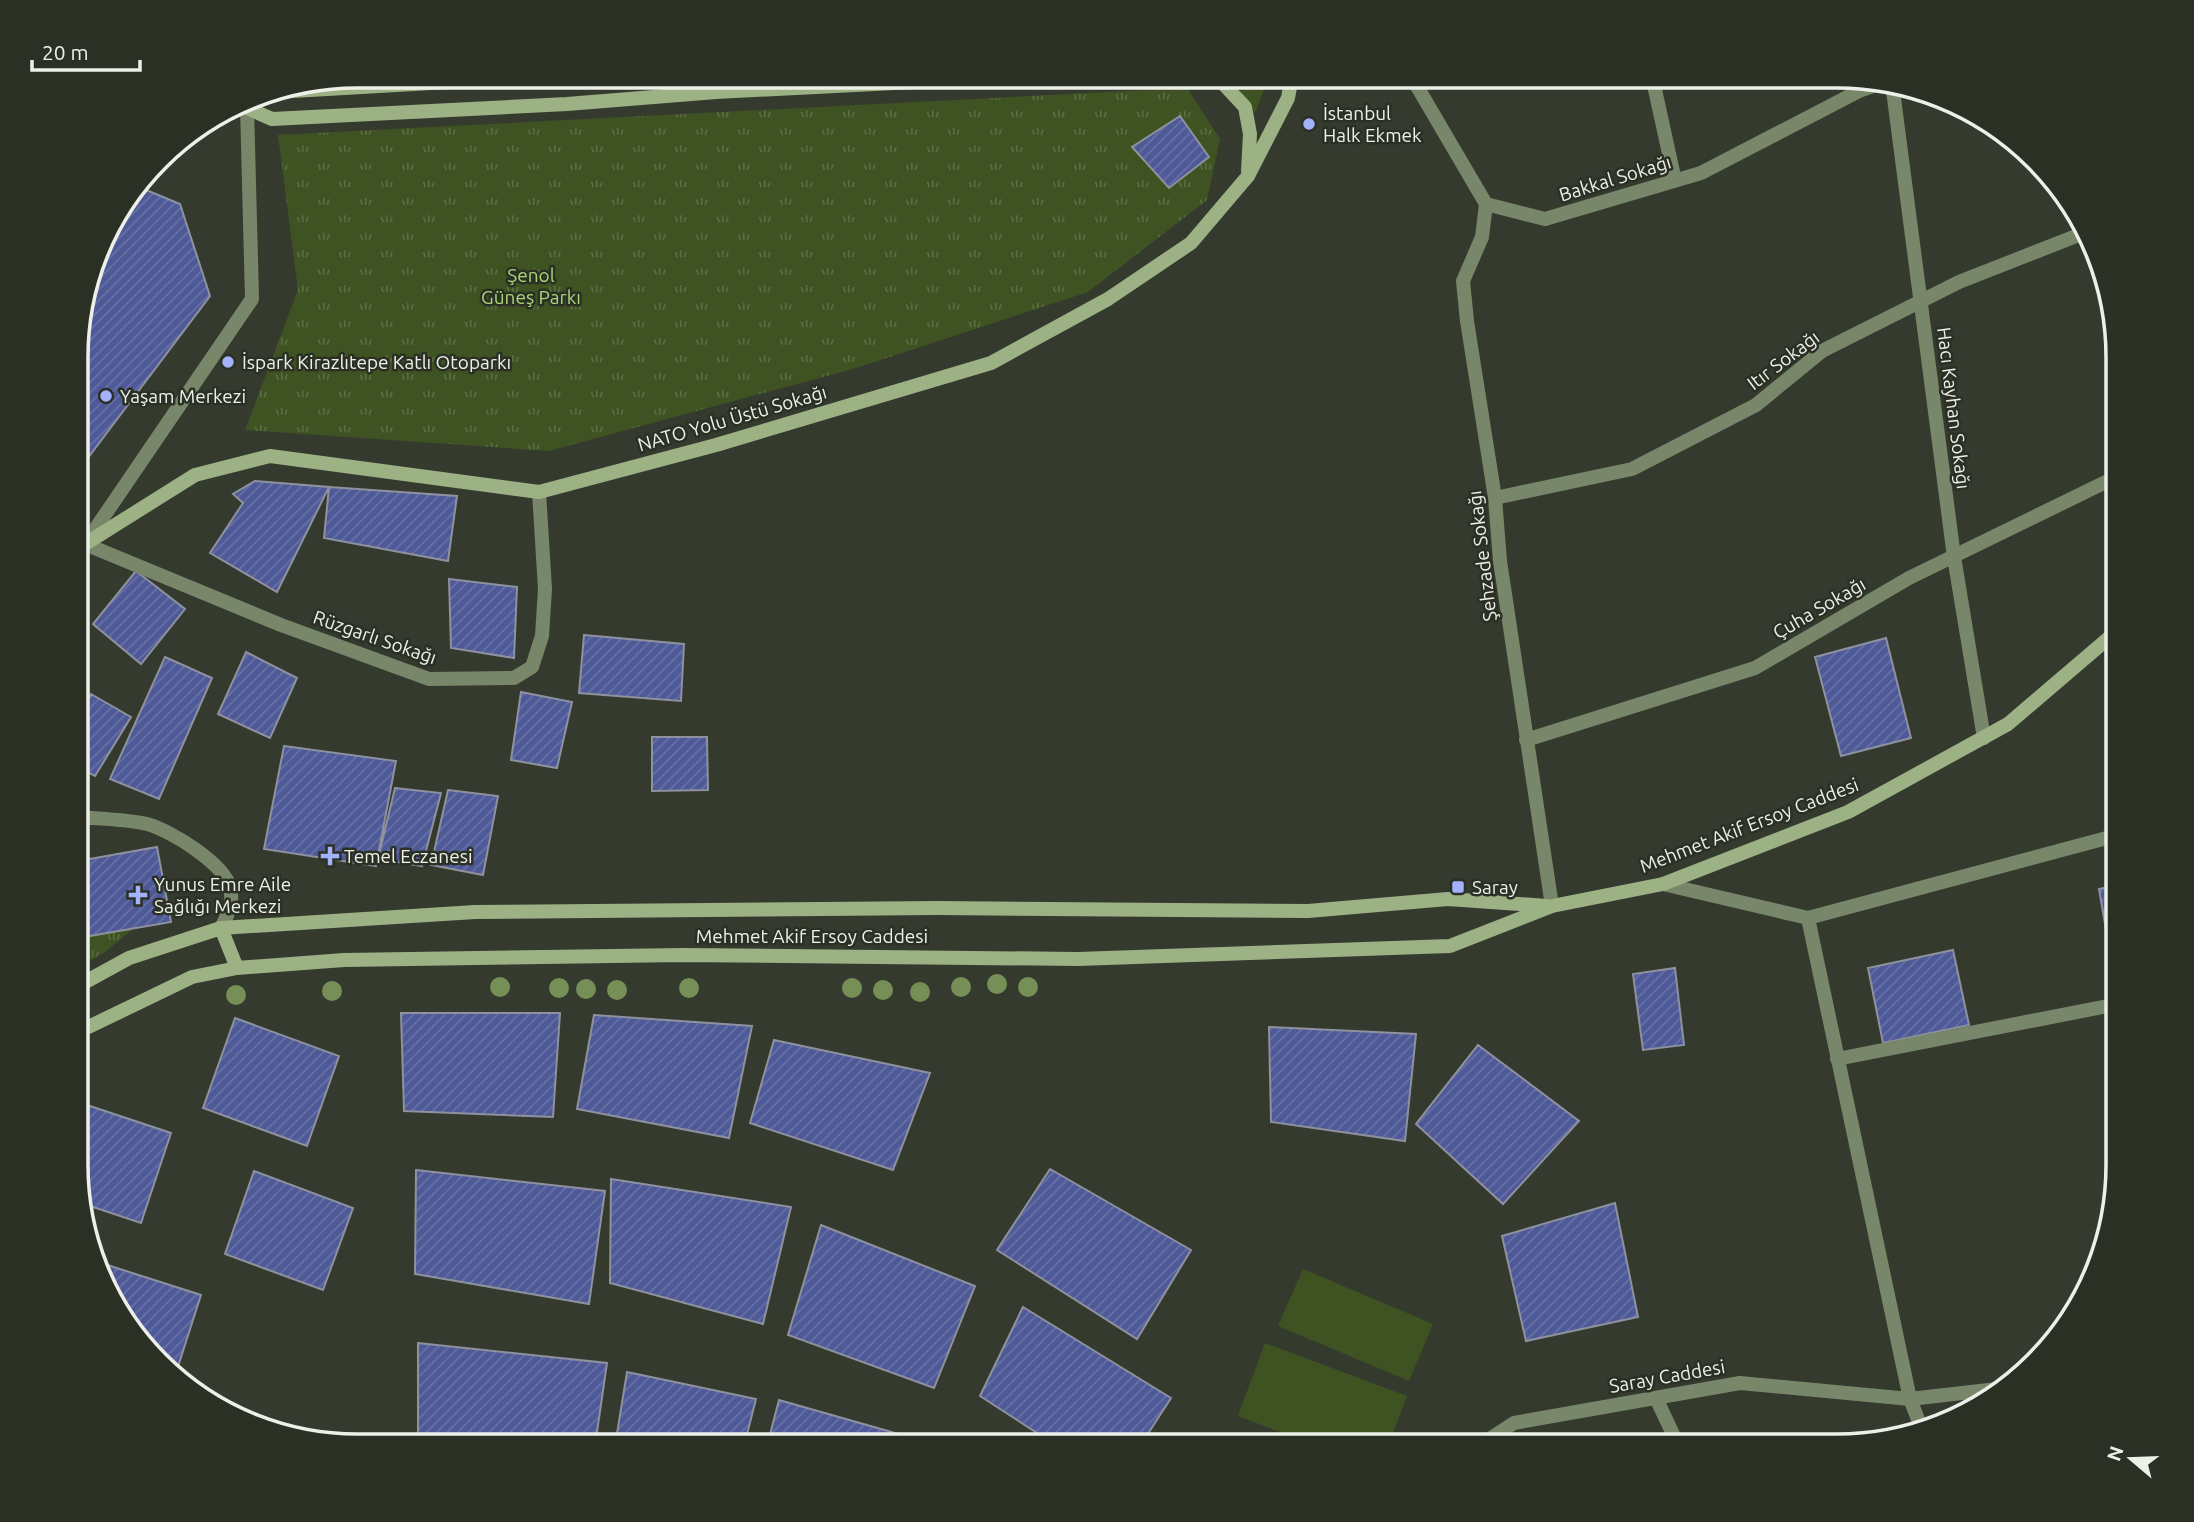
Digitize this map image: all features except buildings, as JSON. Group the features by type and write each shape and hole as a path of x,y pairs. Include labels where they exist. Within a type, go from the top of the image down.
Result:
{"main road":[{"path":"255,108 272,119 553,105 795,88"},
{"path":"1227,88 1245,107 1250,134 1248,176"},
{"name":"NATO Yolu Üstü Sokağı","path":"87,544 195,475 270,456 539,492 716,444 990,363 1108,299 1191,243 1248,176 1287,98 1289,88"},
{"name":"Mehmet Akif Ersoy Caddesi","path":"87,1028 192,977 237,968 344,961 683,954 1078,959 1450,946 1552,906 1663,884 1848,812 2008,724 2106,640"},
{"name":"Mehmet Akif Ersoy Caddesi","path":"87,981 129,958 221,928 475,912 939,908 1308,911 1448,899 1552,906"},
{"path":"221,928 237,968"}],"street":[{"path":"1418,88 1486,204"},
{"path":"1655,88 1675,181"},
{"name":"Bakkal Sokağı","path":"1486,204 1545,219 1675,181 1701,173 1863,89"},
{"name":"Hacı Kayhan Sokağı","path":"1893,94 1954,556 1984,738"},
{"path":"87,539 251,299 246,111"},
{"name":"Şehzade Sokağı","path":"1486,204 1482,237 1463,281 1495,498 1500,561 1552,906"},
{"name":"Itır Sokağı","path":"1495,498 1632,469 1756,405 1822,351 1959,282 2077,235"},
{"name":"Çuha Sokağı","path":"1526,740 1755,668 1909,578 2106,482"},
{"name":"Rüzgarlı Sokağı","path":"87,550 429,679 514,678 533,667 542,636 545,589 539,492"},
{"path":"87,818 150,825 190,844 211,862 230,885 231,907 221,928"},
{"path":"1663,884 1808,918 2106,838"},
{"path":"1808,918 1910,1399 1919,1422"},
{"path":"1837,1059 2106,1006"},
{"name":"Saray Caddesi","path":"1497,1434 1514,1423 1740,1382 1910,1399 1986,1389"},
{"path":"1656,1398 1673,1434"}],"green space":[{"name":"Şenol Güneş Parkı","path":"1187,88 1220,139 1207,200 1088,292 856,368 549,451 245,430 298,290 278,135"},
{"path":"1238,88 1264,88 1255,113"},
{"path":"133,929 87,963 87,937"},
{"path":"1303,1269 1433,1324 1409,1381 1278,1326"},
{"path":"1265,1343 1407,1396 1393,1434 1285,1434 1238,1416"}],"place":[{"name":"İstanbul Halk Ekmek","path":"1309,124"},
{"name":"İspark Kirazlıtepe Katlı Otoparkı","path":"228,362"},
{"name":"Yaşam Merkezi","path":"106,396"},
{"name":"Temel Eczanesi","path":"330,856"},
{"name":"Saray","path":"1458,887"},
{"name":"Yunus Emre Aile Sağlığı Merkezi","path":"138,895"}]}
